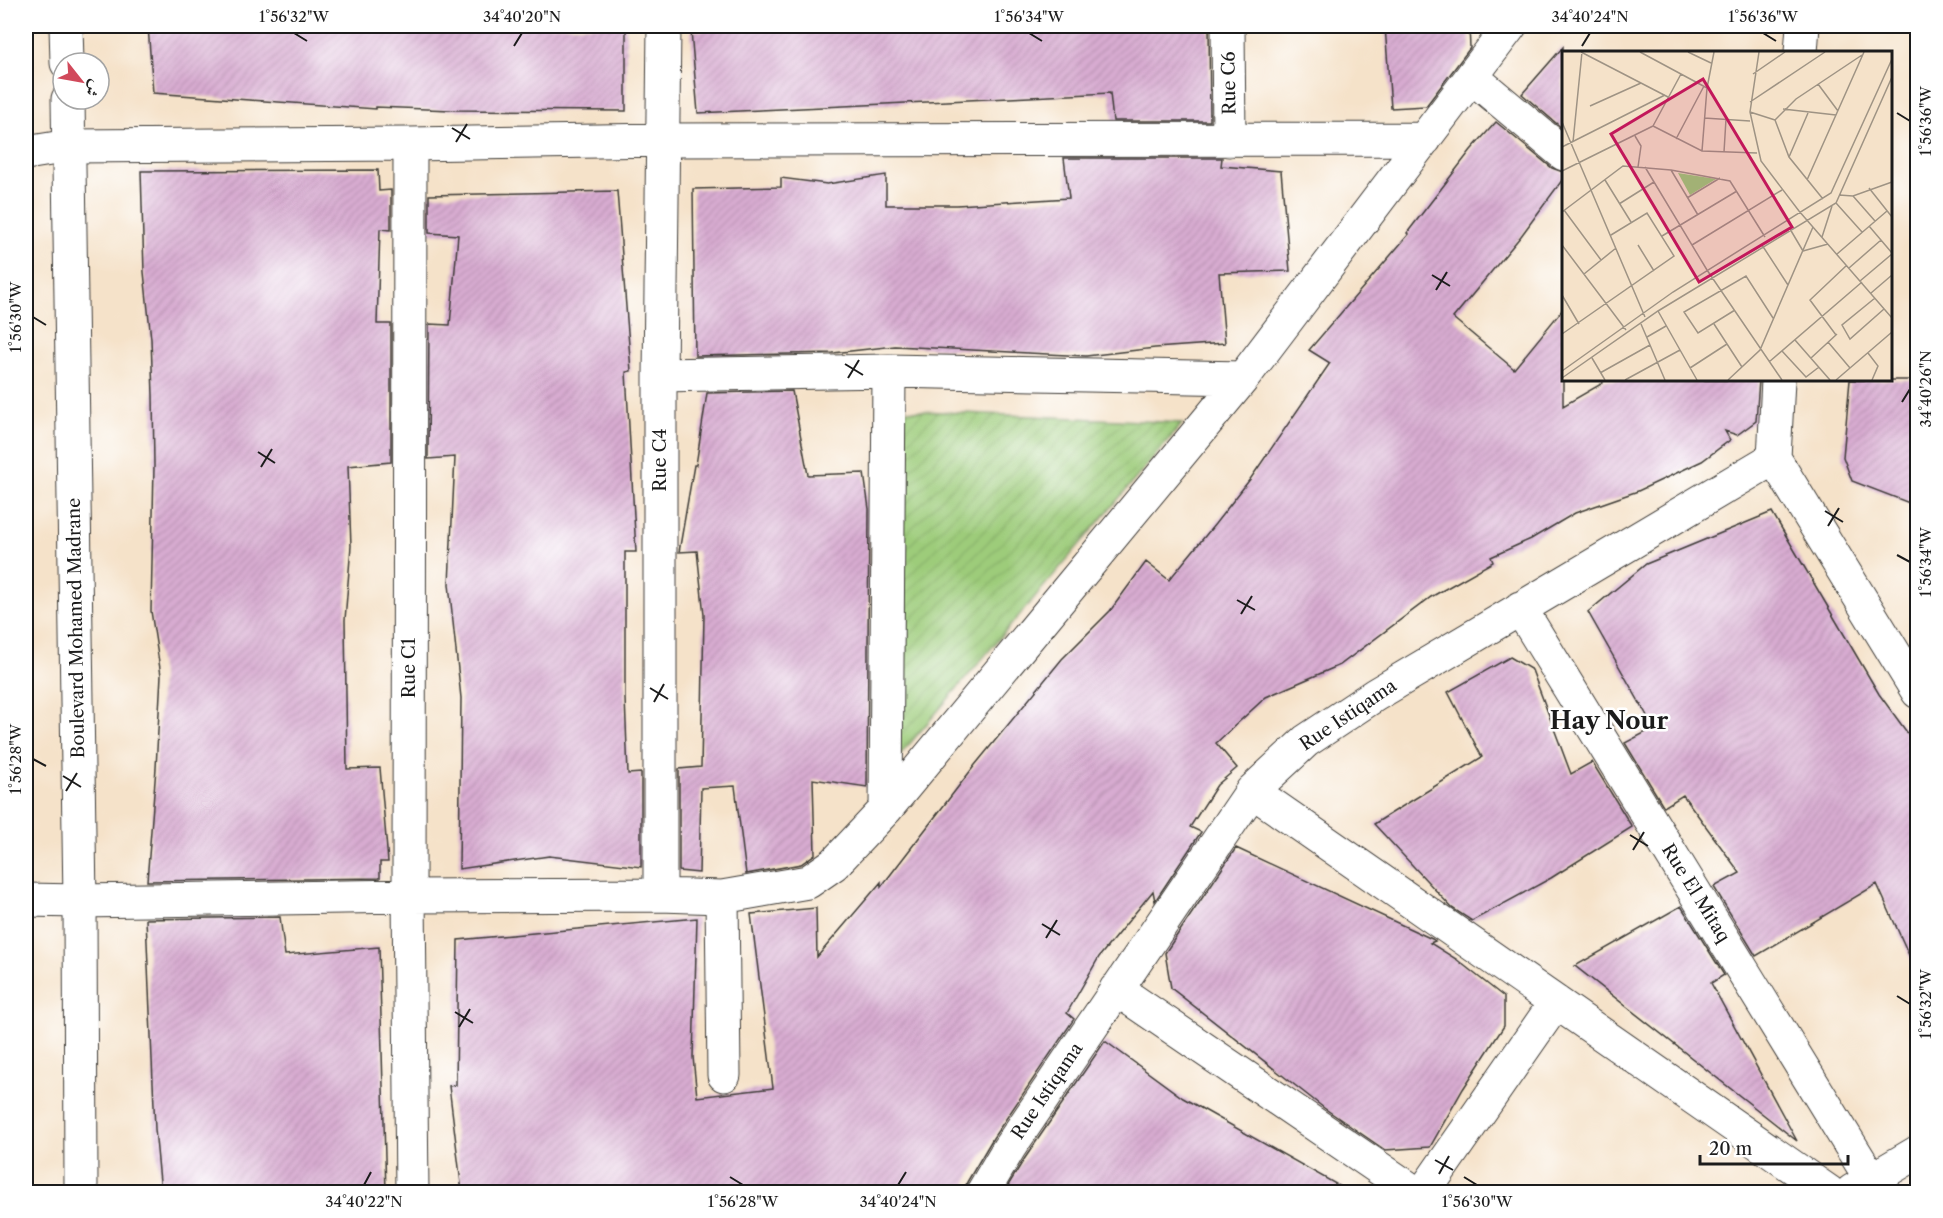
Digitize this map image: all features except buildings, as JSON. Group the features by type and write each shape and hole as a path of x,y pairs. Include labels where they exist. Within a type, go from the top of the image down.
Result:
{"street":[{"path":"66,26 67,51"},
{"name":"Rue C4","path":"660,895 660,375 664,26"},
{"name":"Rue C6","path":"1228,26 1229,140"},
{"path":"26,900 80,902 409,896 660,895 722,897 808,882 834,864 886,809 1243,378 1510,26"},
{"path":"1801,51 1803,26"},
{"path":"1472,77 1562,153"},
{"name":"Boulevard Mohamed Madrane","path":"68,111 80,902 81,1192"},
{"path":"26,153 69,146 663,140 1425,139"},
{"name":"Rue C1","path":"410,144 409,896 412,1192"},
{"path":"660,375 889,371 1243,378"},
{"path":"886,809 889,371"},
{"path":"1778,381 1774,458 1917,692"},
{"name":"Rue Istiqama","path":"983,1192 1009,1148 1252,791 1306,741 1375,695 1774,458"},
{"name":"Rue El Mitaq","path":"1520,608 1860,1186"},
{"path":"1252,791 1829,1192"},
{"path":"722,897 724,1075"},
{"path":"1116,989 1414,1192"},
{"path":"1424,1192 1556,1002"},
{"path":"1860,1186 1917,1152"}],"green space":[{"path":"898,410 1183,423 896,760"}],"district":[{"name":"Hay Nour","path":"1609,721"}]}
